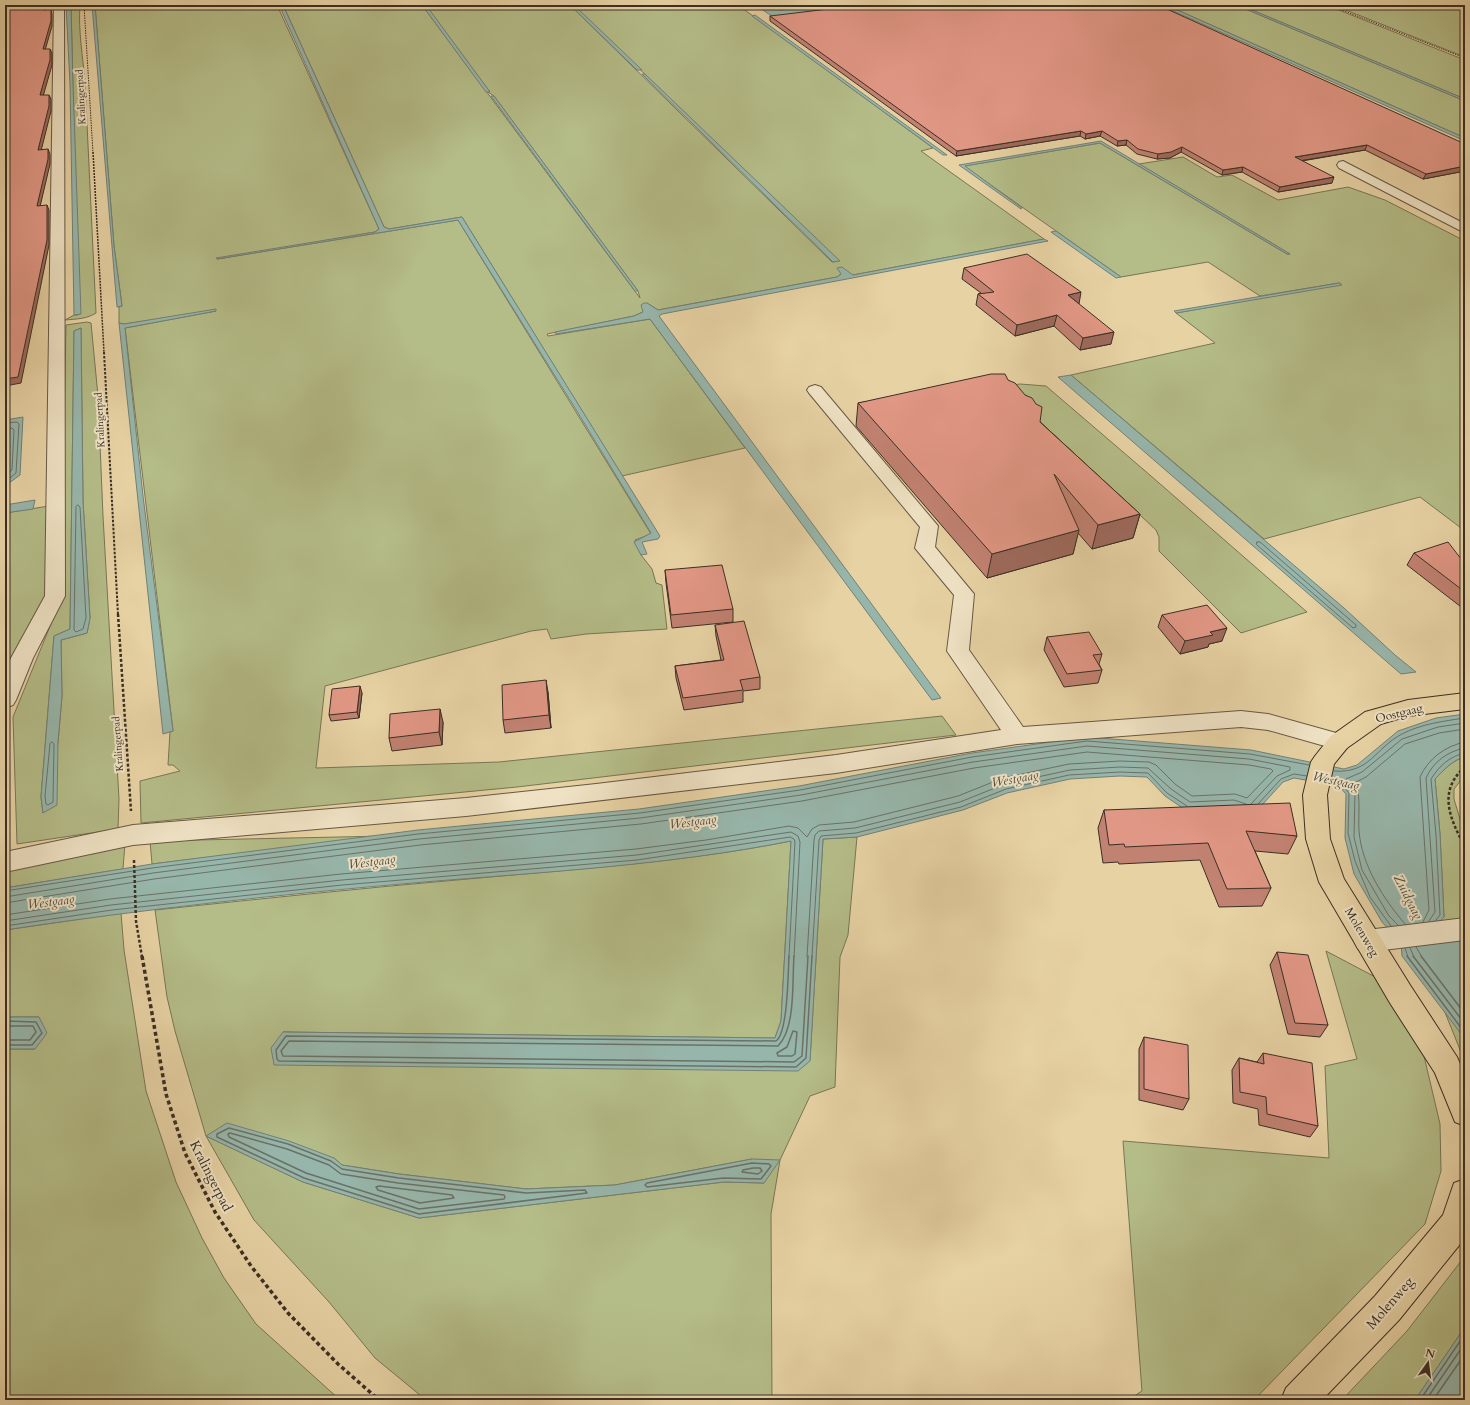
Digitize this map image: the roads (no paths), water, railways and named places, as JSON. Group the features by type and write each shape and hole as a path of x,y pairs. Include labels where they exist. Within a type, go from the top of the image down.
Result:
{"main road":[{"name":"Oostgaag","path":"1339,742 1373,718 1408,708 1465,701"},
{"name":"Molenweg","path":"1339,742 1323,762 1315,795 1318,839 1332,882 1372,940 1447,1066 1465,1112"},
{"name":"Molenweg","path":"1298,1400 1387,1308 1456,1224 1465,1194"}],"street":[{"path":"5,700 22,658 55,596 59,5"},
{"path":"1343,165 1465,229"},
{"path":"815,390 930,526 925,548 964,594 958,651 1017,736"},
{"path":"5,862 836,764 1017,736 1242,719 1268,722 1339,742"},
{"path":"1372,940 1465,929"}],"water":[{"path":"66,5 71,5 81,314 74,315 70,84"},
{"path":"92,5 95,5 114,246 122,306 117,307"},
{"path":"279,5 283,5 384,227 389,229 462,217 660,536 658,539 642,542 647,554 641,555 634,542 651,533 458,220 216,258 375,232 379,229"},
{"path":"422,5 426,5 490,92 486,92"},
{"path":"570,5 574,5 642,70 637,70"},
{"path":"756,5 863,5 777,20"},
{"path":"1160,5 1166,5 1465,138 1465,141"},
{"path":"1236,5 1240,5 1465,99 1465,101"},
{"path":"755,15 947,155 943,155 752,16"},
{"path":"642,74 645,74 840,261 833,262"},
{"path":"491,96 494,96 638,291 635,291"},
{"path":"1101,141 1290,254 1287,254 1100,143 965,166 1022,208 1021,209 959,165"},
{"path":"1056,231 1121,277 1116,278 1051,232"},
{"path":"1044,239 1048,241 662,314 659,316 941,698 932,700 650,319 556,334 555,332 634,316 643,312 641,305 644,303 647,303 658,310 837,277 841,274 837,268 842,267 853,275"},
{"path":"1339,283 1342,285 1176,313 1174,311"},
{"path":"216,309 216,311 125,328 143,496 173,731 163,734 119,323 124,324"},
{"path":"81,328 83,501 90,618 87,633 61,640 62,696 58,742 57,805 43,813 41,797 54,636 70,629 74,331"},
{"path":"1071,375 1344,608 1395,655 1416,672 1401,674 1058,377"},
{"path":"23,417 20,475 5,486 5,420"},
{"path":"35,500 33,509 5,513 5,505"},
{"path":"1465,714 1465,757 1452,763 1435,779 1440,834 1444,917 1437,924 1465,939 1465,1039 1402,956 1401,943 1382,922 1354,874 1345,838 1346,794 1339,786 1294,778 1283,782 1252,816 1187,811 1165,796 1147,777 1120,776 1070,779 1007,793 963,810 857,837 823,839 810,1061 798,1071 274,1065 271,1048 283,1032 775,1038 781,1021 791,841 654,862 267,897 109,915 5,930 5,888 152,864 418,830 639,809 799,786 972,753 1087,737 1251,750 1344,769 1357,765 1398,731 1436,718"},
{"path":"5,1017 39,1017 47,1033 35,1049 5,1049"},
{"path":"227,1123 289,1141 334,1158 342,1165 399,1174 526,1189 615,1185 752,1159 780,1160 764,1183 724,1182 419,1218 303,1182 206,1136"},
{"path":"1465,1327 1465,1400 1415,1400"}],"water label":[{"name":"Westgaag","path":"1015,779"},
{"name":"Westgaag","path":"1336,781"},
{"name":"Westgaag","path":"693,822"},
{"name":"Westgaag","path":"372,862"},
{"name":"Zuidgaag","path":"1408,897"},
{"name":"Westgaag","path":"51,902"}]}
